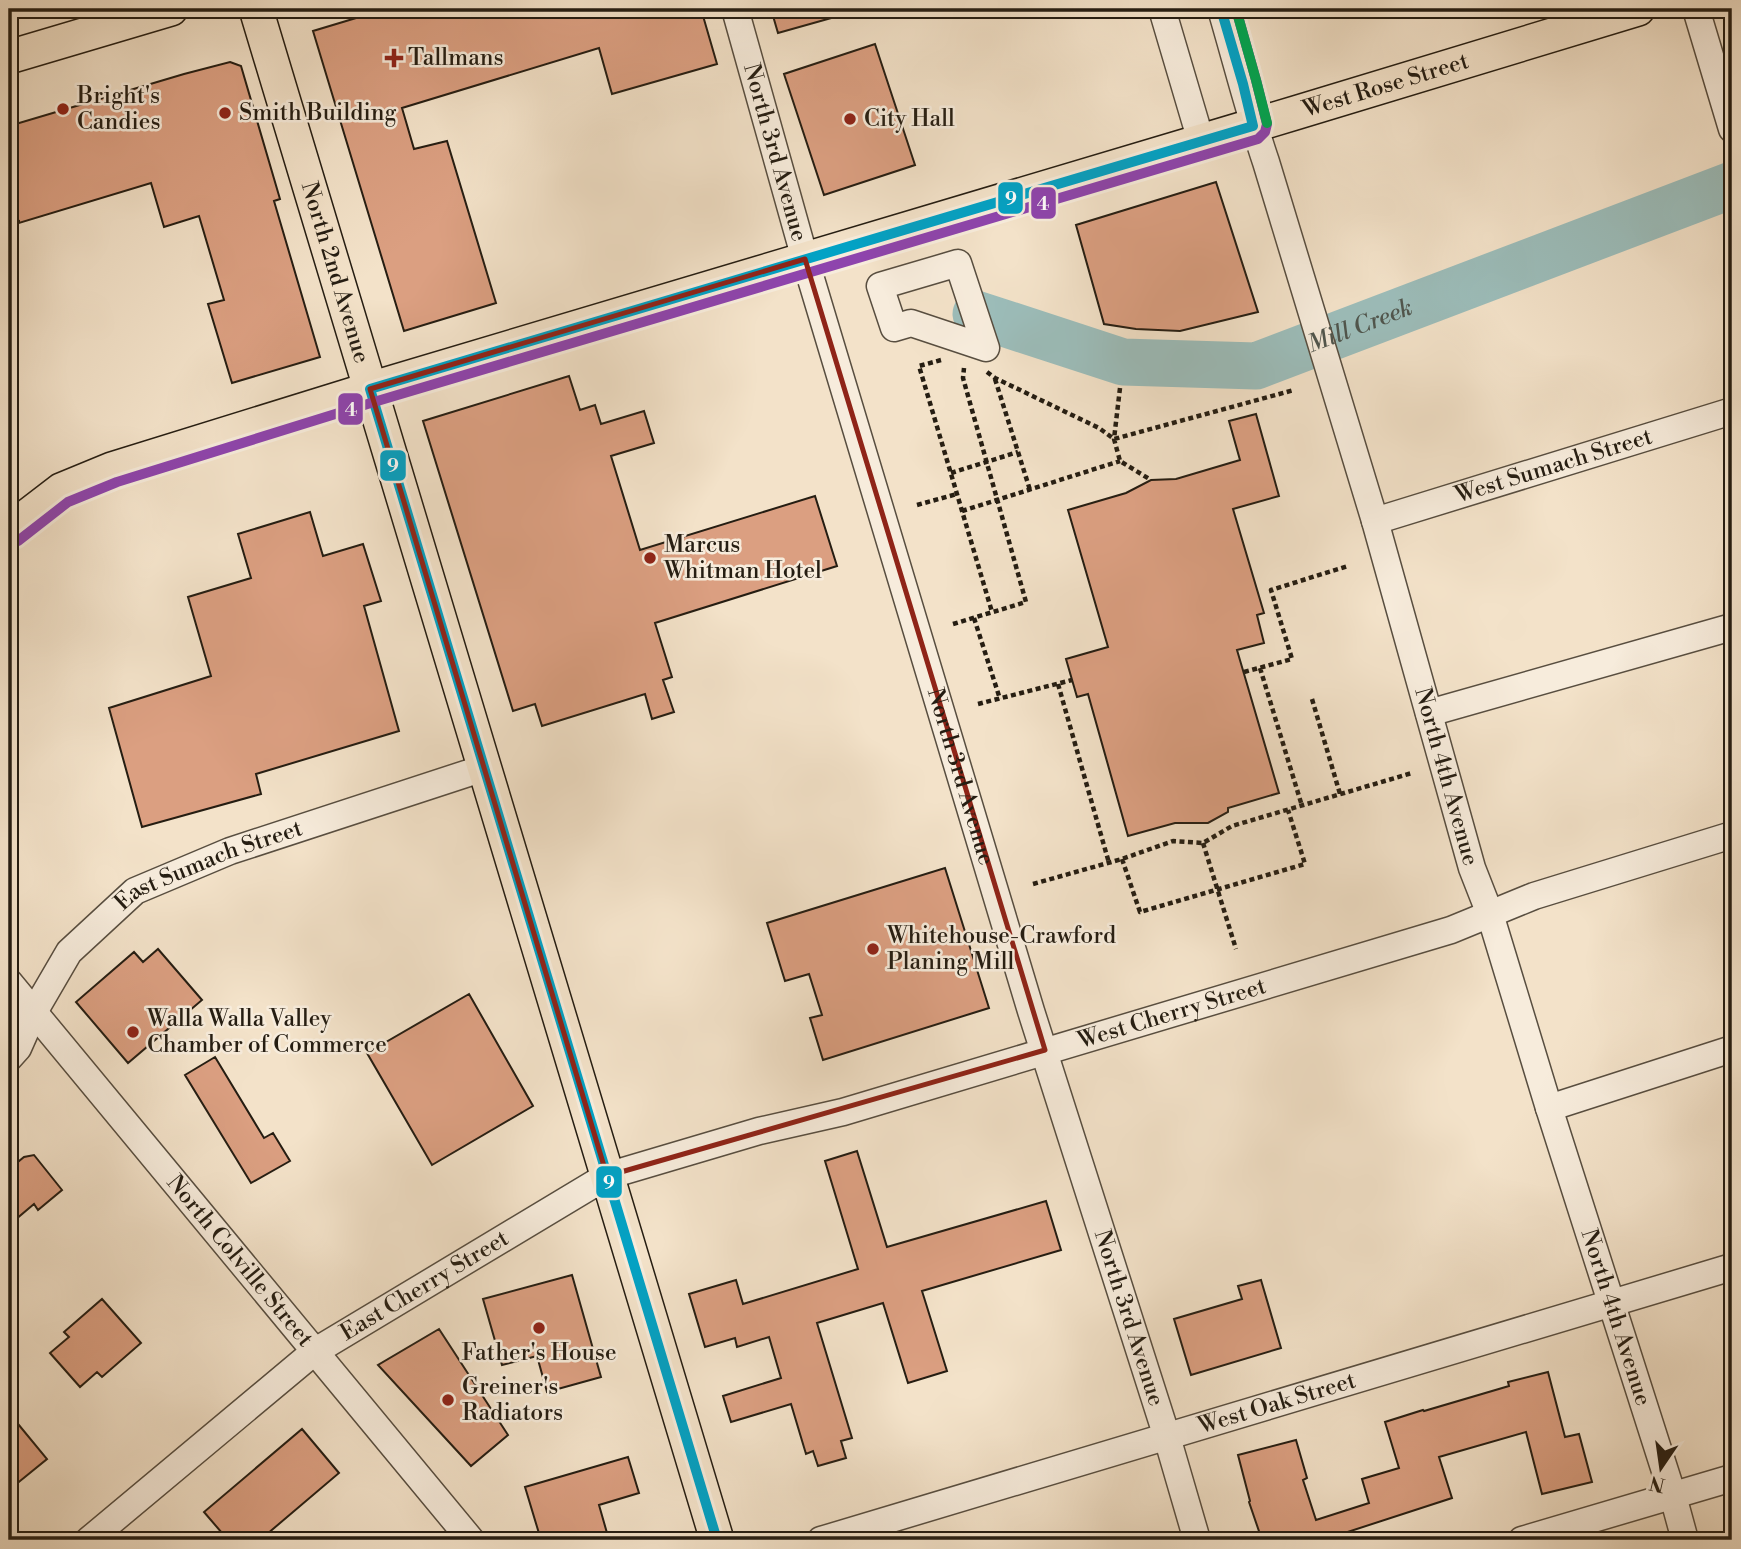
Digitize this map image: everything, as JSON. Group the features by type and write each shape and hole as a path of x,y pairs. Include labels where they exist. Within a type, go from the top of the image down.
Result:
{"main road":[{"path":"9,57 171,9"},
{"name":"North 2nd Avenue","path":"256,9 717,1540"},
{"name":"West Rose Street","path":"9,530 61,490 112,469 370,389 1638,9"}],"street":[{"name":"North 3rd Avenue","path":"735,9 805,259 1028,1001 1167,1437 1197,1540"},
{"path":"1162,9 1201,141"},
{"name":"North 4th Avenue","path":"1221,9 1253,126 1375,521 1472,868 1490,914 1685,1540"},
{"path":"1696,9 1732,129"},
{"name":"West Sumach Street","path":"1375,521 1732,411"},
{"path":"1429,713 1732,628"},
{"name":"East Sumach Street","path":"9,1058 18,1048 34,1012 69,952 135,891 230,851 484,768"},
{"name":"West Cherry Street","path":"607,1176 759,1131 843,1112 1451,930 1534,896 1732,835"},
{"name":"North Colville Street","path":"9,982 471,1540"},
{"path":"1549,1108 1732,1049"},
{"name":"East Cherry Street","path":"89,1540 314,1352 607,1176"},
{"name":"West Oak Street","path":"821,1540 1732,1267"},
{"path":"1522,1540 1732,1478"}],"path":[{"path":"986,359 995,378 1030,490"},
{"path":"942,360 919,366 992,612"},
{"path":"953,624 1026,602 963,378 964,366"},
{"path":"995,378 1099,428 1114,439"},
{"path":"1120,388 1114,439 1120,461 1151,480"},
{"path":"1114,439 1294,390"},
{"path":"951,473 1018,452"},
{"path":"962,511 1120,461"},
{"path":"917,505 957,494"},
{"path":"1244,672 1292,659 1271,590 1349,566"},
{"path":"974,618 1000,699"},
{"path":"1261,668 1302,806"},
{"path":"978,705 1072,680"},
{"path":"1058,684 1109,863"},
{"path":"1312,699 1340,794"},
{"path":"1033,884 1122,859 1172,841 1203,843 1232,827 1412,773"},
{"path":"1122,859 1140,912 1217,890 1305,864 1288,810"},
{"path":"1203,843 1236,949"}],"highlighted area":[{"path":"805,259 1045,1050 607,1176 370,389"}],"building":[{"path":"386,9 701,9 717,64 612,94 599,48 402,108 414,149 447,141 496,303 404,331 313,31"},
{"path":"771,9 841,9 842,15 778,33"},
{"name":"City Hall","path":"875,44 915,165 824,195 784,74"},
{"path":"230,62 241,66 280,199 274,201 320,357 232,383 208,304 224,300 199,216 164,227 151,183 9,224 9,126"},
{"path":"1216,182 1258,312 1180,331 1104,324 1076,225"},
{"name":"Marcus Whitman Hotel","path":"569,376 580,410 595,405 601,424 644,411 654,443 611,456 640,550 815,496 837,566 655,623 672,677 663,680 674,712 652,719 645,694 542,726 535,704 513,711 423,421"},
{"path":"1256,414 1279,496 1233,509 1264,613 1257,615 1264,643 1237,650 1279,793 1228,808 1228,812 1208,823 1175,823 1128,836 1088,694 1077,697 1066,659 1108,647 1068,510 1126,493 1151,480 1176,479 1240,460 1229,421"},
{"path":"310,512 323,556 363,544 381,601 364,606 399,731 256,774 261,794 142,827 109,708 211,676 188,597 251,578 238,534"},
{"name":"Whitehouse-Crawford Planing Mill","path":"945,868 989,1008 823,1060 810,1018 822,1015 809,974 785,981 767,923"},
{"name":"Walla Walla Valley Chamber of Commerce","path":"158,949 202,1000 128,1063 76,1002 134,952 143,962"},
{"path":"469,994 533,1106 432,1165 367,1053"},
{"path":"215,1057 264,1138 273,1133 290,1161 251,1183 185,1075"},
{"path":"857,1151 887,1247 1046,1201 1061,1250 922,1291 947,1371 908,1383 883,1303 817,1323 852,1438 841,1441 846,1458 818,1466 813,1451 806,1454 791,1404 731,1422 723,1396 781,1378 769,1337 737,1347 735,1338 705,1347 689,1294 736,1280 743,1304 858,1269 825,1161"},
{"path":"34,1155 62,1190 38,1210 34,1204 9,1225 9,1177 12,1175 13,1166 24,1157"},
{"name":"Father's House","path":"572,1275 601,1377 547,1392 537,1356 502,1365 483,1299"},
{"path":"1261,1280 1281,1348 1191,1375 1174,1319 1242,1299 1238,1286"},
{"path":"102,1299 141,1343 102,1377 97,1372 80,1387 50,1353 69,1337 64,1332"},
{"name":"Greiner's Radiators","path":"439,1329 508,1435 471,1466 378,1365"},
{"path":"1548,1372 1565,1437 1579,1434 1592,1482 1542,1494 1526,1432 1439,1457 1452,1498 1323,1540 1262,1540 1249,1502 1238,1455 1296,1440 1307,1478 1303,1480 1316,1520 1369,1503 1362,1479 1399,1468 1385,1422 1509,1386 1508,1382"},
{"path":"9,1413 47,1459 9,1490"},
{"path":"302,1429 339,1473 260,1540 228,1540 204,1512"},
{"path":"628,1457 639,1493 599,1505 609,1540 541,1540 525,1487"}],"waterway":[{"name":"Mill Creek","path":"976,314 1123,362 1256,366 1732,185"}],"transit line":[{"name":"9","path":"717,1540 370,389 1253,126 1221,9"},
{"name":"4","path":"18,541 68,502 117,482 374,402 1258,139 1265,132 1267,124 1236,9"},
{"path":"1236,9 1267,123"}],"place":[{"name":"Tallmans","path":"394,58"},
{"name":"Bright's Candies","path":"63,109"},
{"name":"Smith Building","path":"225,113"},
{"name":"City Hall","path":"850,119"},
{"name":"Marcus Whitman Hotel","path":"650,558"},
{"name":"Whitehouse-Crawford Planing Mill","path":"873,949"},
{"name":"Walla Walla Valley Chamber of Commerce","path":"133,1032"},
{"name":"Father's House","path":"539,1328"},
{"name":"Greiner's Radiators","path":"448,1400"}]}
